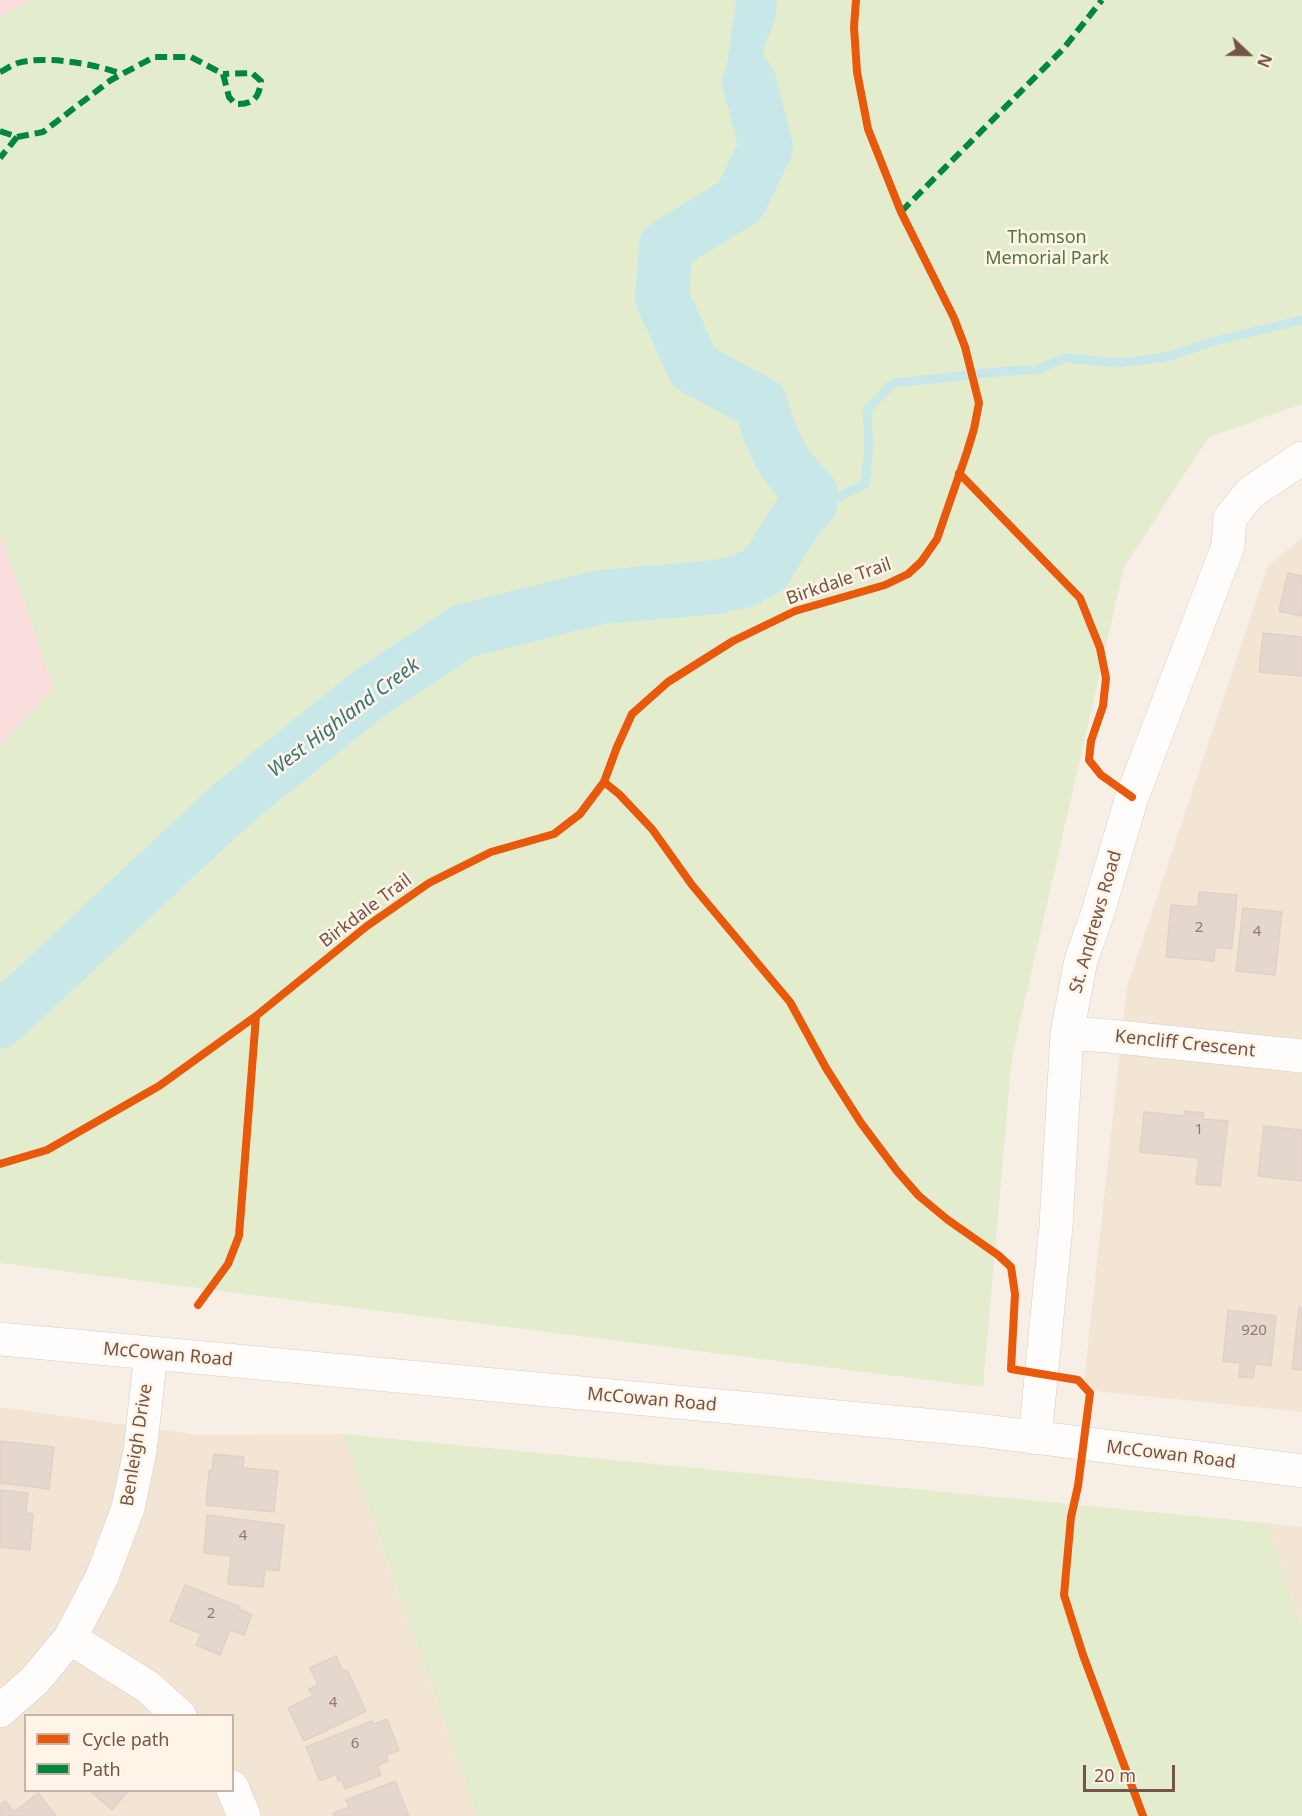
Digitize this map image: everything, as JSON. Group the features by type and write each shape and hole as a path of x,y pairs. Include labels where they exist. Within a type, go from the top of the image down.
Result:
{"street":[{"name":"St. Andrews Road","path":"1035,1438 1056,1226 1068,1033 1081,960 1097,915 1132,797 1228,546 1230,518 1250,493 1302,458"},
{"name":"Kencliff Crescent","path":"1068,1033 1302,1056"},
{"name":"McCowan Road","path":"0,1339 978,1430 1302,1471"},
{"name":"Benleigh Drive","path":"0,1711 35,1680 70,1638 102,1577 128,1508 140,1451 151,1354"},
{"path":"70,1638 148,1687 178,1714"},
{"path":"234,1792 244,1816"}],"shaded area":[{"path":"0,0 32,0 0,17"},
{"path":"0,534 54,688 0,746"},
{"path":"1302,538 1302,1412 1083,1390 1127,987 1268,565"},
{"path":"0,1407 198,1435 343,1434 477,1816 0,1816"},
{"path":"1266,1523 1302,1527 1302,1628"}],"green space":[{"name":"Thomson Memorial Park","path":"32,0 1302,0 1302,404 1209,437 1124,567 1012,1057 983,1387 0,1263 0,746 54,687 0,534 0,17"},
{"path":"343,1434 1266,1523 1302,1628 1302,1816 477,1816"}],"water":[{"path":"736,0 777,0 775,20 765,45 760,85 726,72"}],"building":[{"path":"1288,573 1302,576 1302,616 1279,611"},
{"path":"1263,633 1302,637 1302,676 1259,672"},
{"path":"1199,892 1237,895 1232,949 1215,947 1214,961 1166,957 1171,905 1198,907"},
{"path":"1243,908 1282,912 1275,975 1236,971"},
{"path":"1185,1111 1204,1113 1203,1119 1228,1121 1220,1186 1196,1184 1199,1158 1140,1152 1144,1112 1184,1116"},
{"path":"1264,1126 1302,1130 1302,1181 1258,1176"},
{"path":"1299,1307 1302,1308 1302,1370 1292,1369"},
{"path":"1228,1310 1276,1316 1271,1366 1255,1364 1253,1378 1239,1377 1240,1363 1223,1361"},
{"path":"0,1441 54,1447 49,1489 0,1483"},
{"path":"214,1454 244,1457 243,1468 278,1471 274,1512 206,1505 209,1471 212,1470"},
{"path":"0,1490 28,1493 26,1513 33,1514 30,1550 0,1547"},
{"path":"207,1515 284,1525 279,1571 265,1569 263,1587 228,1584 231,1556 204,1553"},
{"path":"185,1585 240,1607 239,1609 252,1615 244,1635 230,1630 220,1655 196,1645 201,1634 170,1621"},
{"path":"336,1656 343,1672 347,1670 366,1711 304,1741 288,1708 313,1696 309,1689 318,1685 310,1668"},
{"path":"387,1719 399,1750 386,1755 388,1761 377,1766 381,1775 345,1789 342,1780 338,1781 336,1774 320,1781 306,1747 372,1721 374,1724"},
{"path":"395,1781 409,1816 334,1816 333,1813 349,1807 346,1800"},
{"path":"91,1792 127,1792 112,1810"},
{"path":"38,1793 56,1816 0,1816 0,1805 5,1801 14,1812"}],"waterway":[{"name":"West Highland Creek","path":"0,1021 231,805 371,692 463,631 601,597 717,587 746,580 766,568 796,519 810,504 811,493 792,473 779,452 760,403 694,368 662,298 666,246 740,201 766,147 749,81"},
{"path":"810,504 837,498 865,484 869,446 867,410 893,383 1036,370 1065,358 1119,363 1166,357 1215,341 1302,320"}],"marked path":[{"path":"901,212 1064,48 1102,0"},
{"path":"17,137 43,132 111,80 154,57 191,57 223,74 229,97 235,104 251,102 257,96 261,81 252,73 223,74"},
{"path":"0,72 18,63 55,60 85,64 122,74"},
{"path":"0,131 17,137 0,158"}],"cycle path":[{"name":"Birkdale Trail","path":"0,1164 47,1150 159,1086 256,1016 367,926 429,883 491,852 554,834 580,814 604,782 632,714 668,682 733,641 795,611 885,585 908,574 921,562 937,539 967,452 979,403 965,347 954,318 901,212 868,129 857,72 854,27 856,0"},
{"path":"959,473 1080,598 1100,648 1106,678 1103,706 1091,741 1089,760 1101,775 1132,797"},
{"path":"604,782 619,794 652,829 692,885 790,1002 826,1068 861,1123 897,1171 919,1196 1011,1267 1015,1294 1011,1369 1078,1380 1090,1393 1078,1486 1071,1517 1064,1595 1083,1655 1143,1816"},
{"path":"198,1305 228,1264 239,1236 256,1016"}]}
